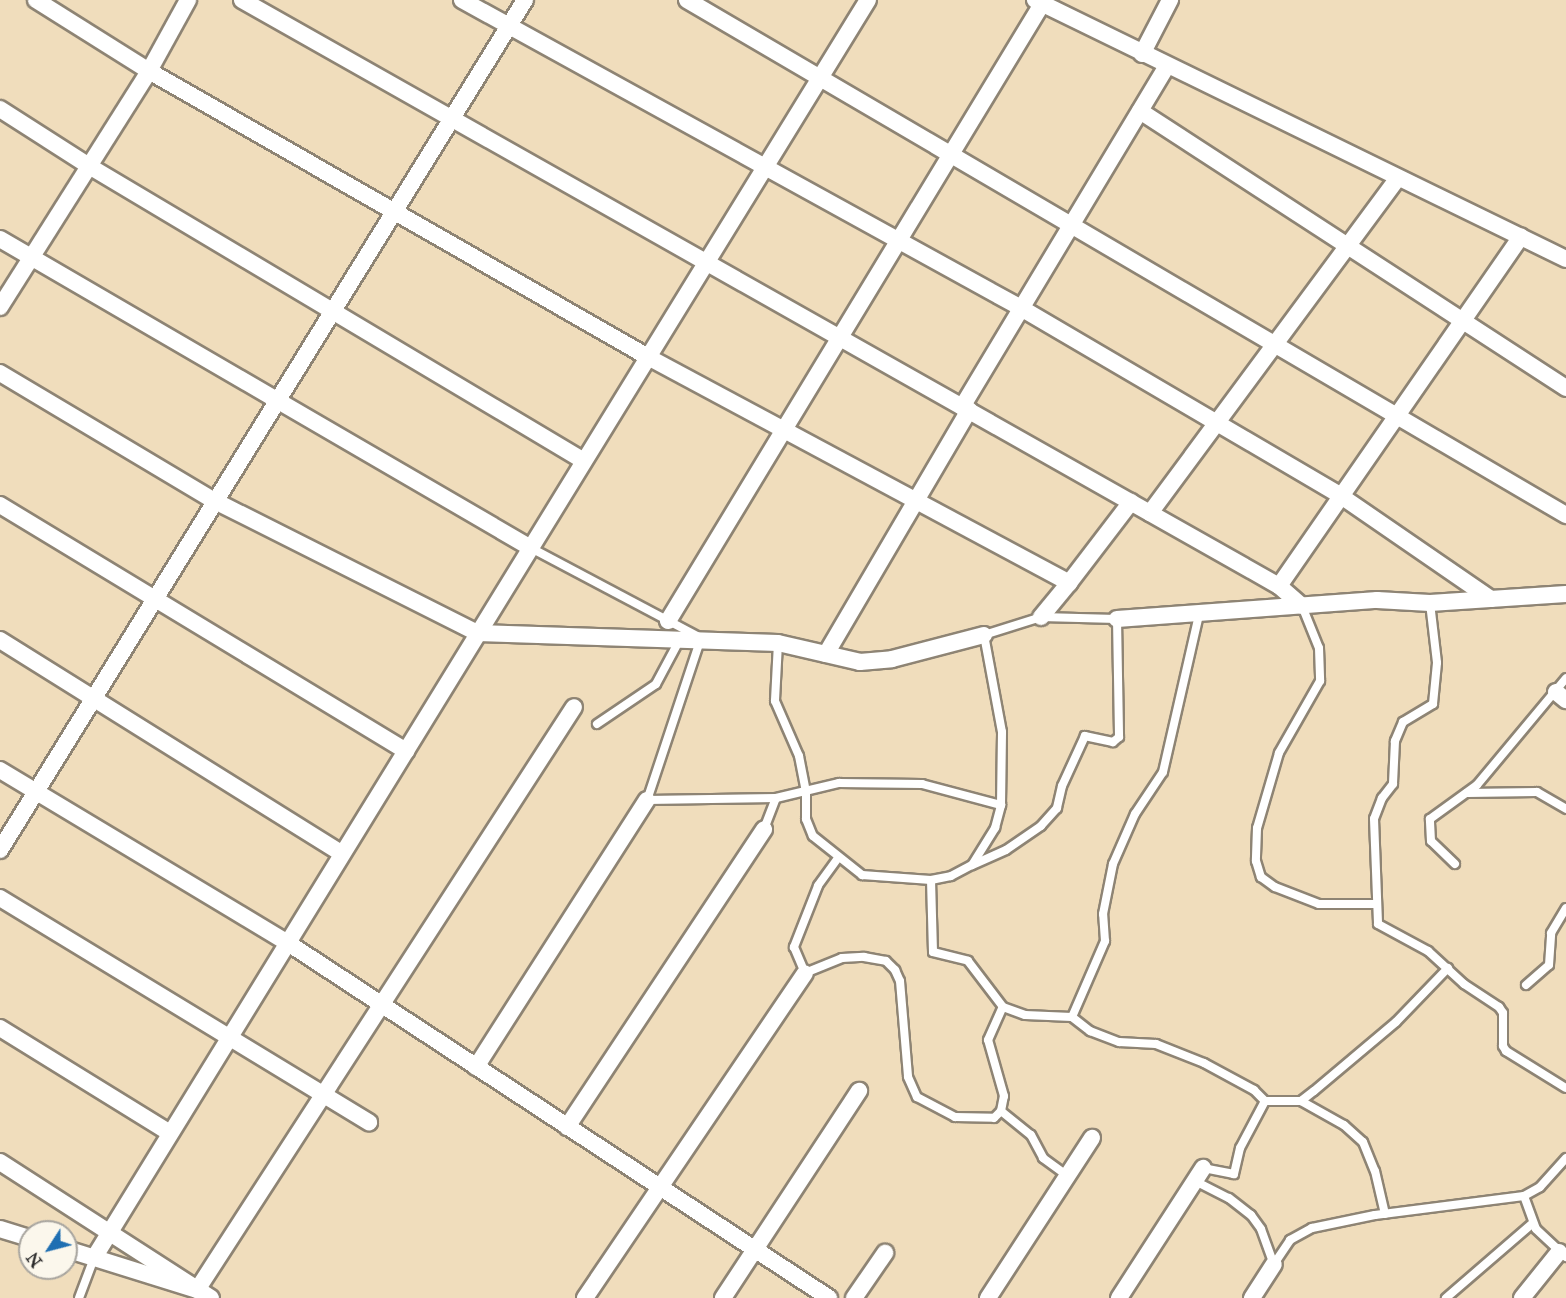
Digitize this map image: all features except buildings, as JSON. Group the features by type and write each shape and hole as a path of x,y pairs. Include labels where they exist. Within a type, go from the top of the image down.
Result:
{"street":[{"path":"36,0 149,71 648,357 1069,583"},
{"path":"0,307 149,71 188,0"},
{"path":"242,0 1279,586 1302,606"},
{"path":"462,0 764,169 1021,308 1341,496 1491,599"},
{"path":"0,850 525,0"},
{"path":"687,0 1566,515"},
{"path":"94,1258 868,0"},
{"path":"1142,54 1170,0"},
{"path":"668,621 899,242 1038,2 1566,259"},
{"path":"826,654 916,500 1021,308 1167,66"},
{"path":"0,109 89,166 585,461"},
{"path":"1140,111 1566,388"},
{"path":"1150,513 1398,178"},
{"path":"1279,586 1521,237"},
{"path":"0,239 279,399 531,548"},
{"path":"0,373 215,501 478,633 701,638 778,643 860,662 892,659 984,635"},
{"path":"1041,617 1131,502"},
{"path":"0,505 406,751"},
{"path":"1117,619 1199,615 1377,600 1430,603 1566,594"},
{"path":"0,640 342,854"},
{"path":"204,1294 323,1094 574,707"},
{"path":"0,770 288,943 829,1298"},
{"path":"476,1067 647,800"},
{"path":"567,1127 764,829"},
{"path":"0,898 369,1122"},
{"path":"585,1298 805,972"},
{"path":"0,1028 170,1134"},
{"path":"723,1298 859,1091"},
{"path":"988,1298 1092,1138"},
{"path":"0,1162 204,1294"},
{"path":"1119,1298 1199,1175"},
{"path":"0,1229 18,1234"},
{"path":"78,1253 204,1294"},
{"path":"854,1298 885,1253"},
{"path":"1522,1298 1563,1254"},
{"path":"1252,1298 1274,1264"}],"lane":[{"path":"531,548 701,638 647,800 776,798 839,783 922,784 1000,805"},
{"path":"1430,603 1435,634 1436,687 1433,704 1402,722 1395,741 1393,784 1382,798 1374,819 1377,904 1381,928 1428,951 1503,1013 1506,1051 1566,1088"},
{"path":"1302,606 1319,648 1320,681 1279,753 1257,828 1256,861 1261,877 1275,887 1319,904 1377,904"},
{"path":"1072,1017 1105,941 1103,914 1113,864 1135,814 1163,772 1199,615"},
{"path":"778,643 775,701 799,756 806,790 806,819 813,836 862,875 931,880 951,876 1006,850 1041,825 1057,808 1062,786 1085,736 1113,742 1119,736 1117,619 1041,617 984,635 1002,732 1000,805 987,845 972,865"},
{"path":"597,724 656,684 680,638"},
{"path":"1455,864 1431,841 1431,819 1467,793 1561,696 1566,678"},
{"path":"1467,793 1537,792 1566,809"},
{"path":"764,829 776,798"},
{"path":"838,858 818,886 806,922 796,935 794,947 805,972 842,958 886,962 900,981 908,1077 917,1097 955,1118 994,1119 1001,1111 1004,1096 988,1040 1003,1007"},
{"path":"931,880 935,910 933,952 968,961 1003,1007 1025,1015 1072,1017 1090,1031 1119,1042 1156,1044 1204,1063 1254,1090 1265,1101 1301,1101 1344,1125 1363,1142 1376,1171 1385,1214"},
{"path":"1526,985 1549,965 1551,933 1566,908"},
{"path":"1301,1101 1396,1022 1448,968"},
{"path":"1199,1175 1234,1174 1240,1148 1265,1101"},
{"path":"1001,1111 1031,1135 1042,1158 1068,1176"},
{"path":"1274,1264 1299,1232 1385,1214 1524,1196 1540,1187 1566,1158"},
{"path":"1199,1175 1251,1215 1261,1229 1274,1264"},
{"path":"1524,1196 1533,1223 1563,1254"},
{"path":"1446,1298 1533,1223"},
{"path":"79,1298 94,1258"}]}
